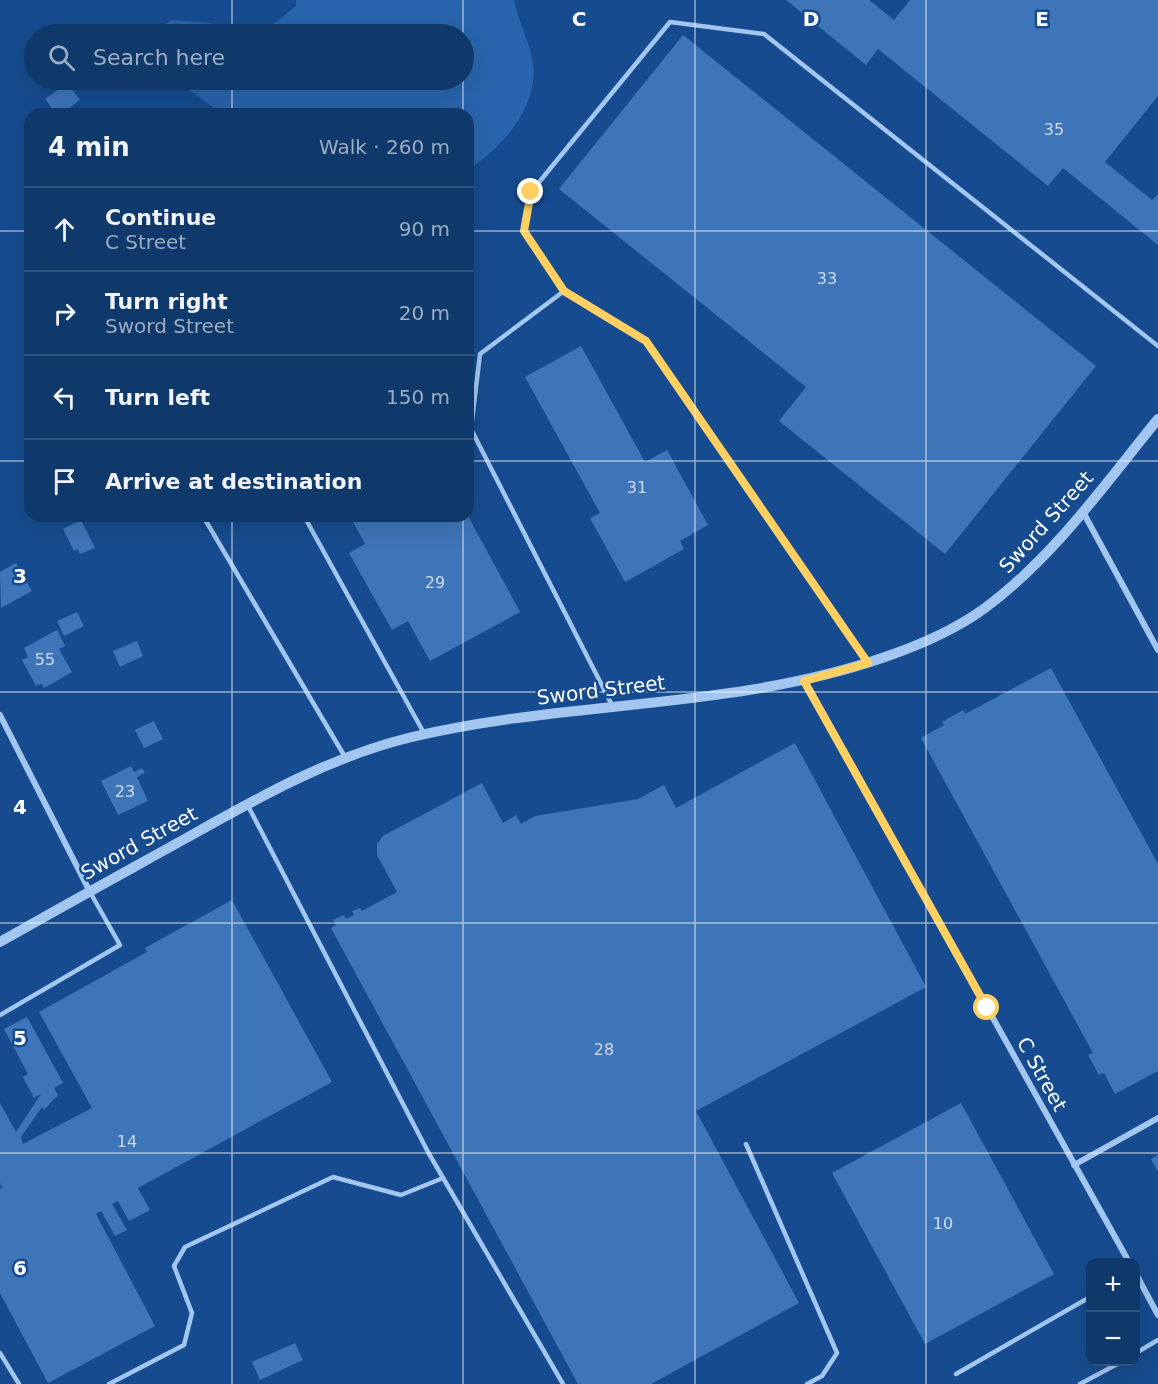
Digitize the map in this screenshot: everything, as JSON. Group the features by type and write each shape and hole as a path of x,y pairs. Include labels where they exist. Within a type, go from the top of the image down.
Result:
{"street":[{"name":"Sword Street","path":"0,942 247,804 345,757 425,735 498,721 804,681 868,663 922,643 982,610 1027,573 1083,512 1158,419"},
{"path":"1083,512 1158,650"},
{"name":"C Street","path":"804,681 1126,1258"},
{"path":"0,715 90,892"},
{"path":"1074,1165 1158,1118"},
{"path":"1140,1282 1158,1315"}],"lane":[{"path":"868,663 646,341 564,291 524,231 531,192 670,22 764,34 1158,346"},
{"path":"474,404 480,354 564,291"},
{"path":"474,435 613,707"},
{"path":"207,522 345,757"},
{"path":"307,522 425,735"},
{"path":"247,804 443,1178 562,1384"},
{"path":"0,1015 120,945 90,892"},
{"path":"746,1144 837,1353 822,1376 807,1384"},
{"path":"109,1384 184,1345 192,1313 174,1266 185,1247 333,1177 401,1195 443,1178"},
{"path":"956,1374 1086,1299"},
{"path":"1140,1351 1158,1340"},
{"path":"0,1353 19,1384"},
{"path":"1080,1384 1113,1366"}],"shaded area":[{"path":"296,0 514,0 532,58 534,75 531,92 517,123 494,149 474,165 474,108 214,108 190,90 474,90 474,24 272,24 296,6"},
{"path":"171,20 213,24 165,24"}],"building":[{"path":"786,0 869,0 894,20 910,0 1158,0 1158,96 1105,162 1152,200 1158,194 1158,245 1063,168 1048,186 878,49 866,65"},
{"path":"683,35 1096,366 945,554 779,421 806,387 559,189"},
{"path":"57,90 72,90 80,100 69,108 52,108 45,99"},
{"path":"581,346 645,462 667,450 708,525 680,541 684,549 625,582 590,518 600,513 525,377"},
{"path":"82,522 95,548 80,554 78,549 74,551 63,529"},
{"path":"353,522 471,522 520,612 430,661 408,621 392,630 349,553 365,544"},
{"path":"16,563 32,591 1,608 0,572"},
{"path":"77,612 84,626 64,636 57,621"},
{"path":"57,630 65,646 59,649 72,672 44,688 42,684 36,686 22,660 28,657 24,648"},
{"path":"137,641 143,656 120,667 113,651"},
{"path":"1051,668 1158,864 1158,1071 1115,1094 1104,1073 1099,1075 1088,1055 1093,1053 921,738 944,725 942,722 963,710 965,714"},
{"path":"154,721 163,739 144,748 135,730"},
{"path":"795,743 926,987 696,1111 799,1303 651,1384 578,1384 331,928 336,925 333,920 344,915 346,919 354,915 352,911 360,908 362,911 397,892 377,855 377,844 383,836 482,783 503,823 516,815 521,824 535,816 638,799 664,785 676,808"},
{"path":"131,766 134,772 142,768 145,773 137,777 148,801 118,815 101,781"},
{"path":"232,900 332,1082 138,1188 150,1210 129,1221 118,1201 112,1204 127,1230 115,1236 101,1211 96,1214 155,1326 48,1383 0,1293 0,1189 2,1188 0,1183 0,1103 16,1132 41,1094 34,1098 23,1077 28,1074 4,1029 27,1017 63,1083 54,1088 58,1095 44,1110 42,1107 21,1137 23,1144 92,1108 39,1012 147,952 145,948"},
{"path":"961,1103 1054,1274 925,1344 832,1173"},
{"path":"1158,1155 1158,1172 1151,1159"},
{"path":"295,1343 303,1360 260,1380 252,1362"}],"route":[{"path":"531,192 524,231 564,291 646,341 868,663 804,681 987,1008"}]}
